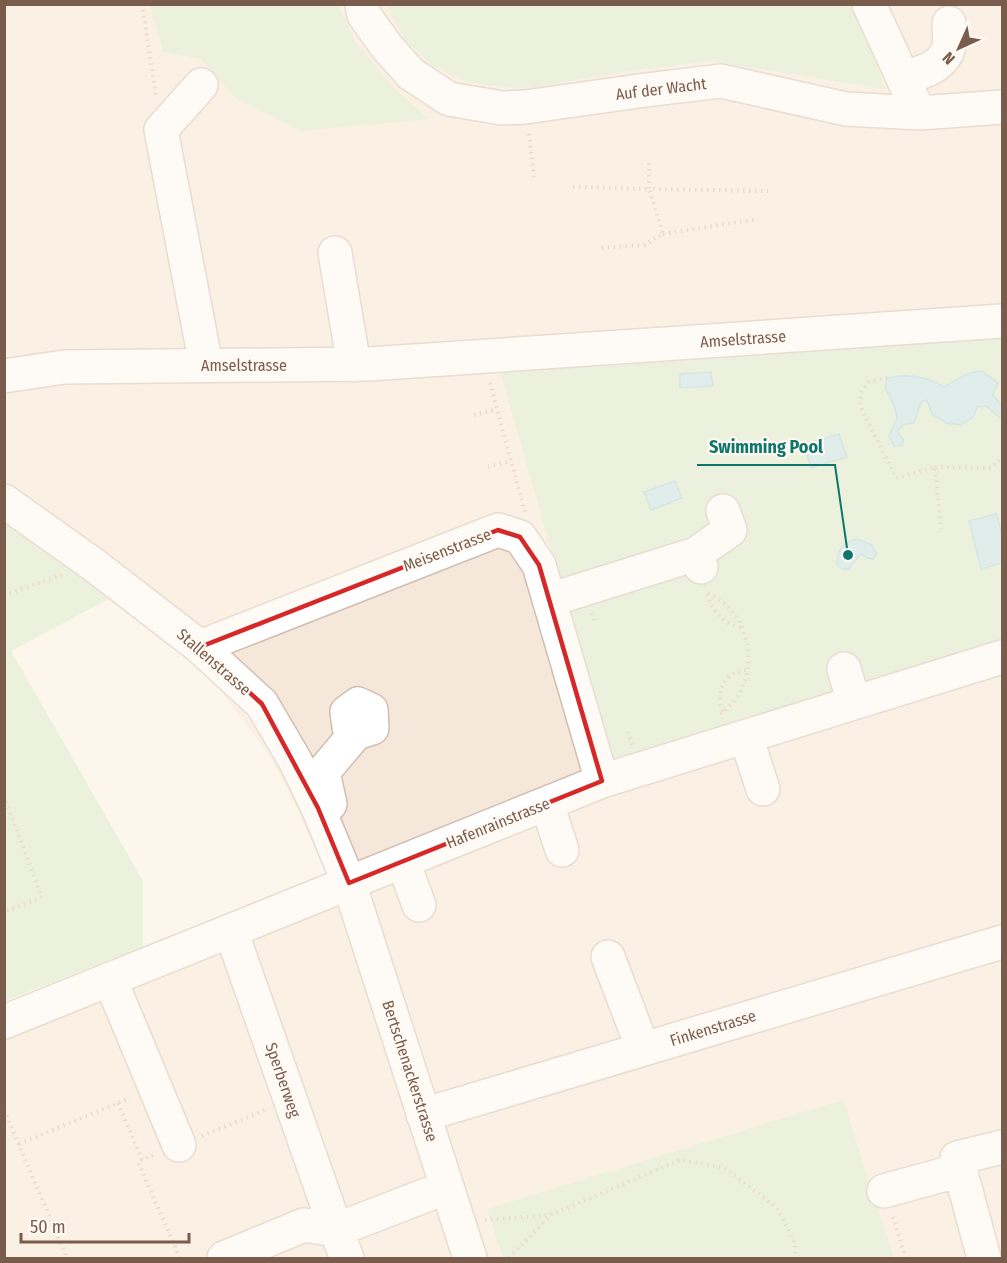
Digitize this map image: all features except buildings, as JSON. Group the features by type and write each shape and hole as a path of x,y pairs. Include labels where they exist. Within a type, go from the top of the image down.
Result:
{"street":[{"name":"Auf der Wacht","path":"362,4 364,15 387,47 411,74 449,99 502,108 525,107 721,81 846,109 919,113 1002,107"},
{"path":"869,4 919,113"},
{"path":"903,78 924,72 937,65 948,50 949,23"},
{"path":"201,86 161,130 206,365"},
{"path":"335,253 354,365"},
{"name":"Amselstrasse","path":"4,376 64,367 354,365 1002,321"},
{"path":"549,600 701,577 730,530 723,510"},
{"name":"Stallenstrasse","path":"10,514 94,564 200,647 262,704 316,787 349,883"},
{"name":"Meisenstrasse","path":"200,647 498,530 520,537 539,565 602,781"},
{"name":"Hafenrainstrasse","path":"4,1022 602,781 1002,657"},
{"path":"844,669 854,703"},
{"path":"316,787 356,733"},
{"path":"746,737 763,789"},
{"path":"547,804 562,850"},
{"path":"403,862 419,905"},
{"name":"Bertschenackerstrasse","path":"349,883 470,1258"},
{"name":"Sperberweg","path":"231,931 341,1244"},
{"name":"Finkenstrasse","path":"423,1114 1002,942"},
{"path":"608,957 643,1049"},
{"path":"111,979 179,1145"},
{"path":"984,1258 957,1158 1002,1147"},
{"path":"885,1191 960,1170"},
{"path":"224,1258 304,1225 341,1244 447,1187"}],"path":[{"path":"142,4 161,130"},
{"path":"525,107 534,177"},
{"path":"649,163 648,189 663,234"},
{"path":"573,187 768,191"},
{"path":"598,248 644,245 663,234 758,219"},
{"path":"483,357 527,521"},
{"path":"887,378 869,381 861,392 860,406 896,478 935,467 991,468 1002,457"},
{"path":"474,415 497,409"},
{"path":"488,467 511,461"},
{"path":"935,467 941,529"},
{"path":"4,595 94,564"},
{"path":"701,577 717,598 731,609 744,629 748,641 746,680 736,697 723,712 715,717"},
{"path":"701,577 713,609 721,620 744,629"},
{"path":"591,610 595,624"},
{"path":"723,712 720,703 720,687 729,675 747,669"},
{"path":"627,732 631,745 642,741"},
{"path":"4,796 42,897 4,912"},
{"path":"19,1144 156,1088"},
{"path":"118,1103 142,1160"},
{"path":"4,1110 67,1258"},
{"path":"478,1221 550,1215 680,1160 725,1168 777,1208 795,1243 795,1258"},
{"path":"885,1191 906,1258"},
{"path":"509,1258 550,1215"}],"highlighted area":[{"path":"498,530 520,537 539,565 602,781 349,883 318,808 262,704 200,647"}],"shaded area":[{"path":"5,5 1002,5 1002,1258 5,1258 5,1011 329,882 324,865 272,759 205,670 109,599 5,517"}],"green space":[{"path":"150,5 338,5 355,41 396,90 429,119 301,131 234,97 201,59 163,52"},
{"path":"386,5 852,5 868,34 884,89 711,61 630,71 523,89 471,83 433,67 405,39"},
{"path":"1002,334 1002,643 613,766 500,372"},
{"path":"4,517 109,599 11,651 143,881 143,947 5,1001"},
{"path":"843,1100 894,1258 503,1258 487,1209"}],"water":[{"path":"982,371 998,383 993,395 1002,406 1002,416 999,417 986,406 977,407 973,417 961,425 946,423 932,414 927,400 921,402 914,423 905,424 898,430 904,440 902,445 894,446 889,436 897,418 894,405 885,388 887,378 917,376 944,387 966,374"},
{"path":"711,372 713,386 680,388 680,374"},
{"path":"839,434 847,457 811,468 804,444"},
{"path":"675,481 682,498 651,510 644,492"},
{"path":"997,514 1002,535 1002,563 981,569 969,521"},
{"path":"857,539 871,544 876,554 873,559 861,554 848,569 842,569 837,564 840,550 848,542"}],"place":[{"name":"Swimming Pool","path":"848,555"}]}
